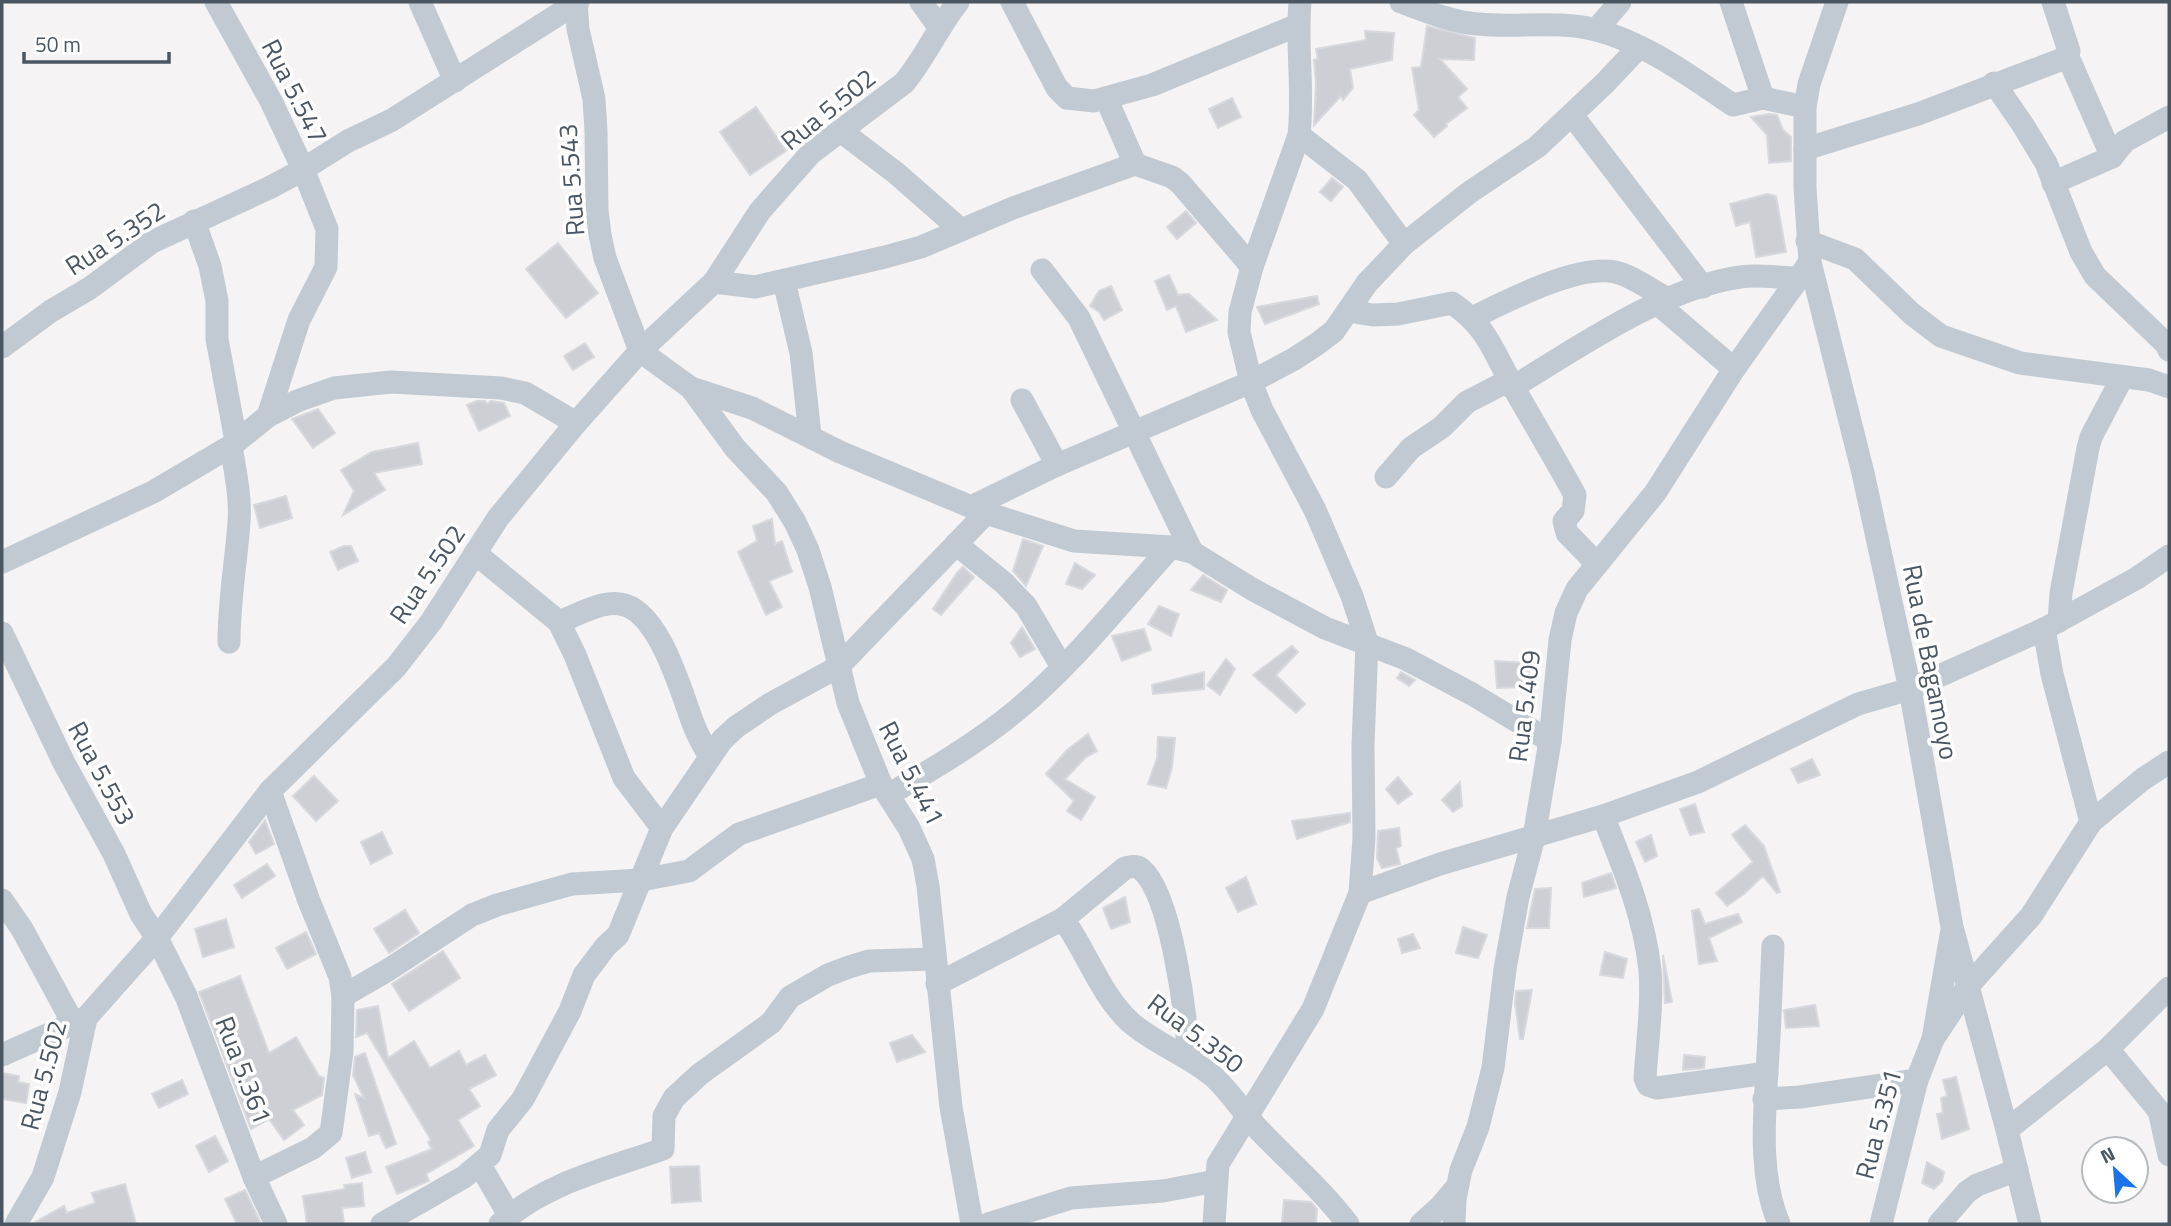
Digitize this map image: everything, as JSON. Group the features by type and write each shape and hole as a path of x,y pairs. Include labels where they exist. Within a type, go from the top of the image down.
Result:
{"street":[{"name":"Rua 5.547","path":"216,2 271,101 311,163 327,229 327,267 299,320 268,416"},
{"path":"420,2 455,81"},
{"name":"Rua 5.352","path":"2,347 51,311 90,288 152,242 269,188 392,120 577,2"},
{"name":"Rua 5.543","path":"577,2 578,29 594,99 600,235 605,258 640,351"},
{"path":"921,2 939,27"},
{"name":"Rua 5.502","path":"16,1224 43,1177 70,1092 80,1020 157,938 270,792 396,667 431,622 498,518 576,423 640,351 714,282 760,211 811,153 904,83 958,2"},
{"path":"1012,2 1057,88 1067,98 1087,101 1152,85 1298,25"},
{"path":"1213,1224 1218,1164 1313,1009 1360,893 1364,838 1363,745 1367,642 1352,596 1315,510 1286,459 1251,382 1239,332 1240,312 1252,267 1299,135 1300,2"},
{"path":"1401,2 1451,20 1478,24 1596,30 1639,47 1688,75 1732,105 1762,98 1805,107"},
{"path":"1596,30 1620,2"},
{"path":"1731,2 1756,72 1762,98"},
{"path":"2053,2 2069,51 2068,57 2112,157"},
{"name":"Rua de Bagamoyo","path":"1840,4 1809,85 1805,107 1805,260 1863,473 1910,689 1952,927 2030,1224"},
{"path":"382,1224 480,1165 490,1155 498,1130 523,1098 570,1011 584,975 618,935 662,828 710,757 736,727 770,704 838,667 956,544 979,510 1057,465 1251,382 1317,344 1334,331 1367,282 1404,244 1470,192 1537,147 1572,116 1639,47"},
{"path":"1805,149 1919,114 1994,83 2068,57"},
{"path":"1994,83 2046,163 2081,252 2095,276 2169,350"},
{"path":"1106,98 1135,164"},
{"path":"1572,116 1703,287"},
{"path":"2053,183 2112,157 2125,141 2169,117"},
{"path":"842,132 896,173 961,230"},
{"path":"1299,135 1357,180 1404,244"},
{"path":"714,282 755,287 906,251 1013,208 1135,164 1172,177 1180,183 1252,267"},
{"path":"194,221 211,266 217,301 217,339 234,444 238,488 239,521 229,604 229,642"},
{"path":"1386,477 1411,448 1442,427 1467,402 1502,384 1513,387 1628,319 1663,302 1703,287 1805,260 1855,259 1912,314 1941,336 2020,363 2149,380 2169,387"},
{"name":"Rua 5.409","path":"1454,1224 1457,1187 1478,1126 1493,1068 1505,969 1518,897 1534,837 1550,741 1560,640 1566,613 1577,589 1655,493 1805,260"},
{"path":"1042,270 1079,318 1134,432 1181,550"},
{"path":"1472,317 1565,278 1590,271 1619,273 1663,302 1734,369"},
{"path":"784,281 801,353 810,435"},
{"path":"1348,311 1373,315 1398,314 1452,303 1472,317 1491,341 1513,387 1575,495 1573,510 1564,521 1567,533 1597,564"},
{"path":"640,351 691,388 751,408 810,435 839,452 979,510 1074,541 1181,550 1325,628 1406,659 1472,694 1550,741"},
{"path":"2091,822 2052,674 2051,625 2061,593 2091,437 2122,378"},
{"path":"2,562 153,492 234,444 268,416 303,398 334,388 405,382 501,388 524,393 576,423"},
{"name":"Rua 5.441","path":"691,388 736,448 777,493 795,522 820,587 848,703 885,789 909,828 923,859 951,1107 972,1224"},
{"path":"1022,400 1057,465"},
{"path":"956,544 1026,606 1062,667"},
{"path":"343,996 472,915 572,884 641,880 689,871 739,835 885,789 957,755 1018,710 1181,550"},
{"path":"475,553 559,622 624,778 662,828"},
{"path":"1360,893 1440,864 1603,816 1698,782 1858,704 1910,689 2051,625 2137,578 2169,556"},
{"path":"559,622 609,604 631,607 659,638 680,685 693,725 710,757"},
{"name":"Rua 5.553","path":"2,632 64,763 114,854 141,914 157,938"},
{"path":"1933,1039 1969,985 2031,916 2091,822 2143,779 2169,762"},
{"path":"254,1177 313,1148 331,1133 342,1052 343,996 340,977 270,792"},
{"path":"1603,816 1633,893 1644,933 1650,972 1645,1078 1648,1085 1657,1088 1767,1073"},
{"path":"936,985 1063,919 1125,868 1140,868 1153,886 1166,919 1185,1016 1189,1058"},
{"path":"2,900 80,1020 2,1055"},
{"name":"Rua 5.350","path":"1063,919 1089,958 1105,992 1130,1021 1159,1043 1189,1058 1221,1084 1247,1116 1332,1203 1348,1224"},
{"path":"1933,1039 1952,927"},
{"name":"Rua 5.361","path":"157,938 186,996 254,1177 276,1224"},
{"path":"1773,946 1764,1099 1766,1184 1770,1205 1779,1224"},
{"path":"480,1165 504,1220 517,1208 560,1185 663,1149 664,1116 674,1098 700,1074 771,1023 790,997 828,975 869,961 934,960"},
{"path":"2007,1130 2108,1049 2169,988"},
{"name":"Rua 5.351","path":"1881,1224 1917,1080 1933,1039"},
{"path":"2108,1049 2164,1112 2169,1155"},
{"path":"1764,1099 1800,1097 1917,1080"},
{"path":"1939,1224 1967,1192 1977,1185 2017,1170"},
{"path":"988,1224 1071,1198 1163,1191 1216,1181"},
{"path":"1421,1224 1457,1187"}],"building":[{"path":"1427,26 1475,38 1474,60 1440,59 1467,89 1458,97 1467,108 1434,137 1414,115 1419,110 1412,68 1421,67"},
{"path":"1365,31 1394,33 1392,60 1350,69 1353,88 1343,100 1341,96 1314,125 1314,60 1318,59 1316,49 1366,40"},
{"path":"1232,98 1241,117 1218,128 1209,109"},
{"path":"756,107 786,151 750,175 720,132"},
{"path":"1777,115 1783,130 1791,137 1791,161 1769,163 1767,135 1751,117"},
{"path":"1332,178 1343,187 1331,201 1320,192"},
{"path":"1767,194 1776,196 1786,252 1756,257 1750,222 1736,226 1730,204"},
{"path":"1186,211 1196,223 1177,239 1167,227"},
{"path":"558,243 598,293 566,318 526,269"},
{"path":"1169,275 1178,295 1189,294 1217,320 1186,332 1176,306 1167,310 1155,281"},
{"path":"1111,286 1122,310 1104,320 1099,312 1090,306 1099,291"},
{"path":"1317,296 1319,304 1265,324 1257,307"},
{"path":"585,343 594,357 573,370 564,356"},
{"path":"485,401 487,404 491,401 504,403 510,416 479,431 467,405"},
{"path":"318,409 335,433 313,448 292,419"},
{"path":"418,443 422,464 374,473 385,490 343,515 354,491 341,470 372,452"},
{"path":"286,496 292,518 260,528 254,505"},
{"path":"772,519 775,544 782,541 792,572 769,581 782,607 766,615 738,552 757,541 753,526"},
{"path":"1023,539 1043,546 1026,586 1013,571"},
{"path":"351,546 358,561 338,570 330,552"},
{"path":"1075,563 1095,575 1082,589 1066,584"},
{"path":"963,567 974,577 941,615 933,609"},
{"path":"1203,575 1227,590 1221,602 1191,590"},
{"path":"1159,606 1179,614 1171,636 1148,624"},
{"path":"1022,627 1035,649 1020,657 1011,643"},
{"path":"1144,629 1151,650 1122,661 1112,636"},
{"path":"1292,646 1298,652 1276,675 1305,704 1296,713 1253,675"},
{"path":"1226,659 1235,669 1220,695 1207,685"},
{"path":"1495,661 1529,663 1530,687 1497,688"},
{"path":"1204,672 1204,689 1153,694 1152,685"},
{"path":"1401,672 1415,680 1409,686 1397,678"},
{"path":"1088,734 1097,751 1086,757 1065,779 1095,797 1081,820 1067,811 1074,801 1046,774 1067,750"},
{"path":"1158,737 1175,738 1172,767 1166,788 1148,784 1157,758"},
{"path":"1812,759 1820,775 1798,783 1791,769"},
{"path":"314,776 338,801 316,821 293,796"},
{"path":"1398,777 1412,794 1398,804 1386,789"},
{"path":"1460,782 1462,806 1453,812 1442,800"},
{"path":"1695,804 1704,832 1690,835 1680,809"},
{"path":"1350,813 1350,822 1297,839 1292,821"},
{"path":"265,820 274,844 256,854 249,842"},
{"path":"1745,825 1764,846 1780,892 1777,893 1763,876 1727,906 1716,893 1753,862 1732,835"},
{"path":"1399,828 1401,846 1396,848 1400,864 1382,868 1377,858 1378,831"},
{"path":"382,832 392,853 371,864 361,842"},
{"path":"1651,835 1657,856 1645,862 1636,842"},
{"path":"267,864 275,876 242,898 234,885"},
{"path":"1611,873 1616,888 1584,897 1582,883"},
{"path":"1246,877 1256,904 1238,912 1226,888"},
{"path":"1551,888 1549,928 1527,928 1535,889"},
{"path":"1125,897 1130,922 1111,929 1103,908"},
{"path":"1699,909 1705,924 1738,914 1742,922 1709,938 1717,961 1699,964 1692,911"},
{"path":"405,910 419,933 389,953 374,929"},
{"path":"226,919 234,947 203,957 195,929"},
{"path":"1463,927 1487,935 1478,958 1456,953"},
{"path":"306,932 316,954 287,969 276,948"},
{"path":"1413,934 1420,948 1402,953 1398,939"},
{"path":"443,951 460,978 409,1011 392,984"},
{"path":"1605,952 1627,959 1623,978 1600,975"},
{"path":"1663,955 1672,1002 1665,1003"},
{"path":"240,976 269,1053 296,1037 319,1076 324,1078 322,1095 293,1110 304,1125 284,1140 269,1119 251,1129 199,992"},
{"path":"1532,990 1523,1039 1520,1039 1516,991"},
{"path":"1815,1005 1819,1026 1786,1028 1784,1010"},
{"path":"378,1006 388,1058 414,1041 430,1068 459,1051 466,1065 485,1055 496,1075 469,1089 480,1106 458,1120 474,1146 426,1174 429,1181 397,1194 386,1167 432,1149 428,1142 431,1140 367,1033 356,1037 357,1010"},
{"path":"912,1035 925,1052 897,1062 890,1043"},
{"path":"365,1053 396,1144 386,1148 379,1133 369,1136 355,1094 364,1098 353,1075 355,1057"},
{"path":"1684,1055 1705,1057 1704,1068 1683,1070"},
{"path":"2,1073 19,1076 18,1082 29,1084 26,1103 2,1099"},
{"path":"1956,1077 1969,1129 1942,1139 1937,1114 1943,1113 1941,1098 1947,1096 1943,1080"},
{"path":"182,1080 188,1094 159,1108 152,1094"},
{"path":"215,1136 228,1161 209,1172 196,1146"},
{"path":"365,1152 371,1172 352,1178 346,1158"},
{"path":"1927,1162 1944,1172 1942,1181 1934,1189 1922,1183"},
{"path":"699,1166 701,1201 672,1203 670,1167"},
{"path":"362,1183 364,1206 342,1208 344,1224 307,1224 303,1196 345,1189 344,1185"},
{"path":"125,1184 136,1224 32,1224 64,1206 67,1213 95,1203 92,1193"},
{"path":"245,1190 261,1224 237,1224 225,1199"},
{"path":"1284,1200 1311,1202 1317,1209 1316,1224 1282,1223"}]}
